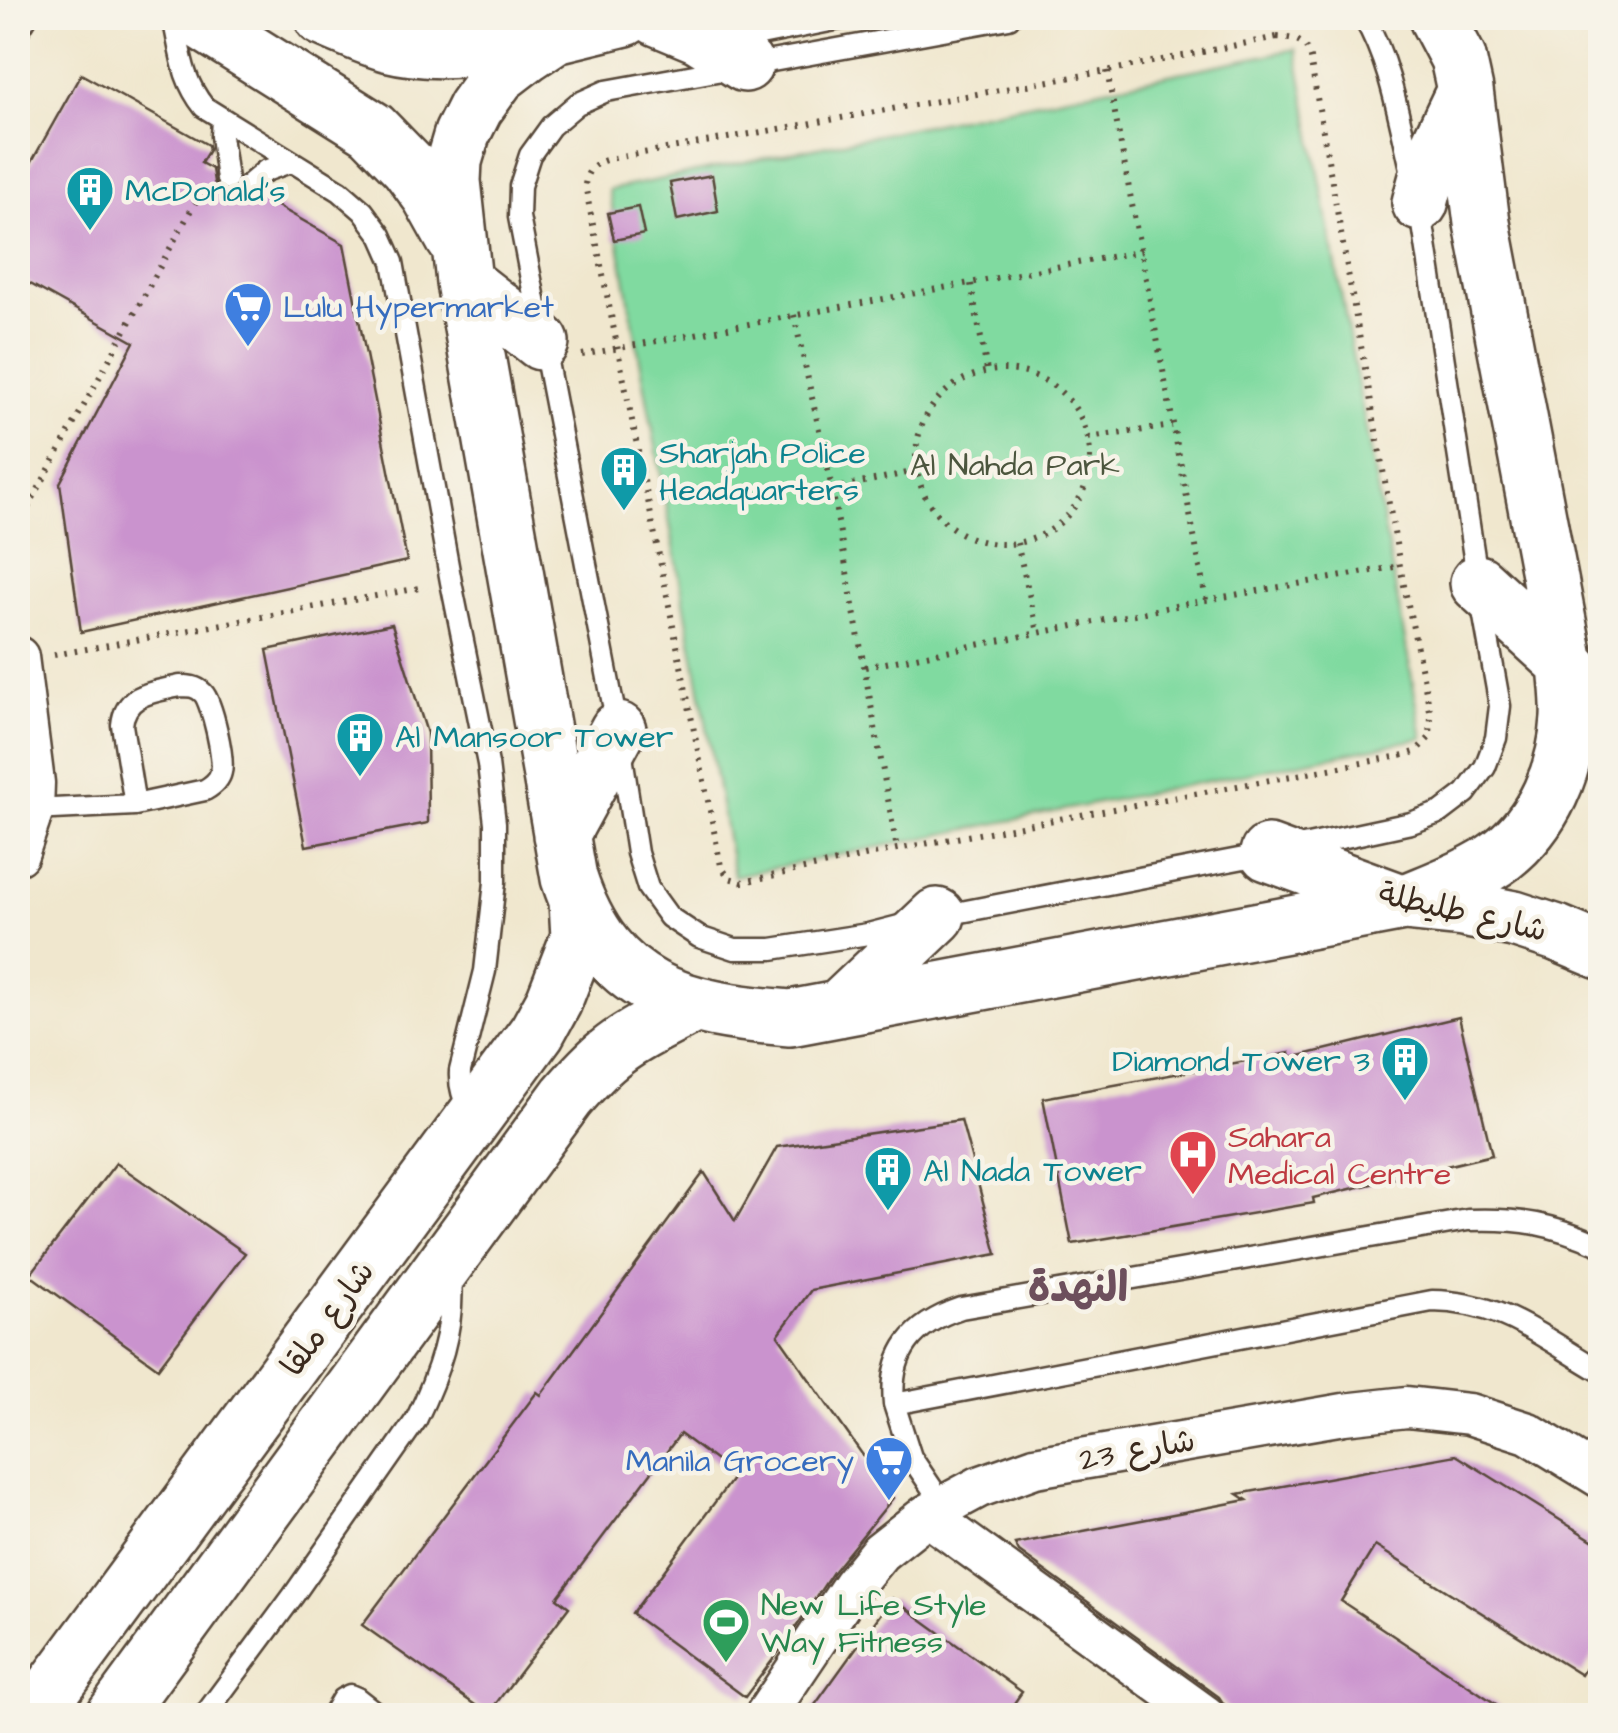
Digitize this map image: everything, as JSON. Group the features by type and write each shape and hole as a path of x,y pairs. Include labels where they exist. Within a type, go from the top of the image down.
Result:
{"street":[{"path":"195,18 372,129 408,166 430,196 461,265 544,353"},
{"path":"323,18 400,33 426,50 461,49 556,35 626,18"},
{"path":"658,18 684,27 729,54"},
{"path":"556,35 498,76 475,108 462,134 453,181 461,265 569,878 596,937 623,967 656,990 694,1005 736,1014 790,1018 1404,903 1502,855 1539,816 1562,769 1570,716 1583,681 1482,223 1458,58 1437,18"},
{"path":"1420,203 1432,159 1465,90"},
{"path":"1478,584 1583,681"},
{"path":"18,659 34,782 33,810 18,854"},
{"path":"561,835 618,730"},
{"name":"شارع طليطلة","path":"1268,853 1404,903 1463,908 1514,919 1600,951"},
{"name":"شارع ملقا","path":"30,1705 537,1032 554,1001 579,937 577,901"},
{"path":"838,1009 937,916"},
{"name":"شارع ملقا","path":"114,1716 568,1096 609,1054 694,1005"},
{"name":"شارع 23","path":"765,1716 853,1585 880,1552 935,1511 979,1487 1035,1467 1406,1407 1468,1414 1528,1433 1600,1477"},
{"path":"935,1511 1205,1716"}],"lane":[{"path":"18,31 26,18"},
{"path":"173,18 181,62 204,107 340,192 363,211 394,262 488,764 495,823 489,942 459,1084 474,1118"},
{"path":"845,18 606,90 577,104 551,126 530,156 520,186 519,218 618,730 637,853 648,888 668,917 700,938 734,948 772,949 868,934 937,916 1412,823 1441,812 1466,793 1485,767 1496,738 1500,706 1420,203 1384,60 1364,18"},
{"path":"729,54 1009,18"},
{"path":"222,119 224,150 236,184 290,162"},
{"path":"33,810 135,805 212,786 222,772 222,755 207,698 196,688 180,686 149,693 126,708 122,726 135,805"},
{"path":"935,1511 911,1456 892,1388 895,1367 903,1351 917,1331 937,1316 961,1308 1468,1220 1542,1224 1600,1245"},
{"path":"204,1716 416,1420 431,1390 450,1324 450,1256"},
{"path":"894,1404 1432,1301 1491,1309 1600,1371"},
{"path":"332,1716 342,1699 350,1695 380,1716"}],"path":[{"path":"1276,36 1303,42 1308,50 1432,726 1430,737 1415,752 743,882 729,878 724,873 618,347 585,185 591,167 600,162 1107,71 1276,36"},
{"path":"1107,71 1206,600"},
{"path":"18,526 224,150"},
{"path":"544,353 618,347 1142,251"},
{"path":"972,284 987,371"},
{"path":"794,315 832,489 897,850"},
{"path":"987,371 1031,374 1051,384 1068,398 1081,417 1088,438 1086,484 1075,506 1060,523 1040,536 1018,543 990,544 963,536 941,519 925,497 916,471 916,444 924,418 940,396 961,380 987,371"},
{"path":"1088,438 1172,426"},
{"path":"832,489 916,471"},
{"path":"1018,543 1038,632"},
{"path":"865,667 1400,566"},
{"path":"18,659 451,582"}],"green space":[{"name":"Al Nahda Park","path":"1296,49 1423,738 734,876 609,190"}],"building":[{"name":"Lulu Hypermarket","path":"81,74 208,145 201,163 212,169 214,182 221,191 232,192 241,201 258,195 344,244 407,561 81,632 60,483 134,342 18,277 18,186"},
{"path":"712,175 718,211 677,220 670,183"},
{"path":"638,207 644,234 614,240 608,213"},
{"name":"Al Mansoor Tower","path":"392,624 427,733 428,823 306,846 267,650"},
{"path":"1459,1017 1492,1155 1313,1198 1314,1203 1072,1244 1043,1098 1290,1053 1291,1058"},
{"path":"961,1120 997,1254 811,1290 778,1335 893,1498 833,1572 745,1697 632,1614 735,1475 680,1434 557,1598 569,1607 488,1714 362,1625 537,1392 541,1395 704,1172 735,1221 777,1147"},
{"path":"116,1163 245,1253 158,1368 30,1275"},
{"path":"1456,1455 1600,1545 1600,1644 1581,1675 1375,1546 1341,1601 1514,1716 1237,1716 1219,1697 1019,1552 1015,1544 1247,1500 1238,1494"},
{"path":"892,1598 1022,1692 1005,1716 807,1716"}],"place":[{"name":"McDonald's","path":"90,232"},
{"name":"Lulu Hypermarket","path":"248,348"},
{"name":"Sharjah Police Headquarters","path":"624,512"},
{"name":"Al Mansoor Tower","path":"360,778"},
{"name":"Diamond Tower 3","path":"1405,1102"},
{"name":"Sahara Medical Centre","path":"1193,1196"},
{"name":"Al Nada Tower","path":"888,1212"},
{"name":"Manila Grocery","path":"889,1502"},
{"name":"New Life Style Way Fitness","path":"726,1664"}],"district":[{"name":"النهدة","path":"1078,1286"}]}
